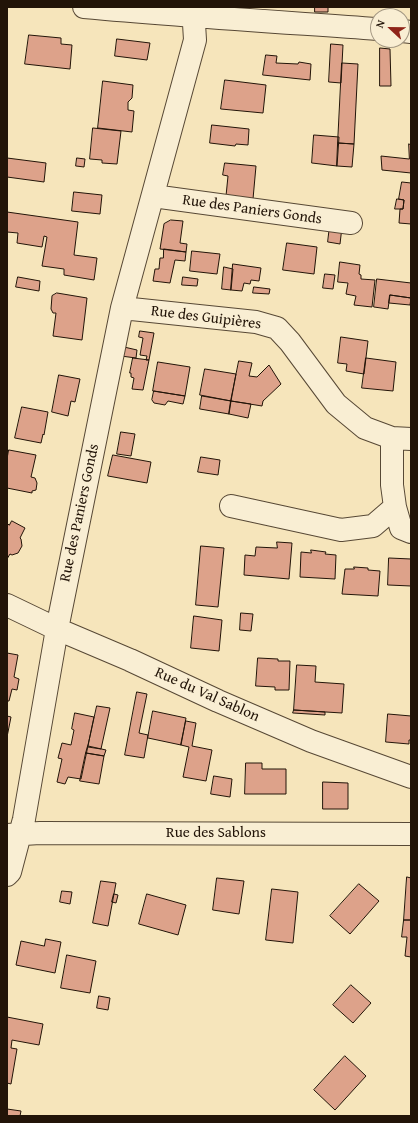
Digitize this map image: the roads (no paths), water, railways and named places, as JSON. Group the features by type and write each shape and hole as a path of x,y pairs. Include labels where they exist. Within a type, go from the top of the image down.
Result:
{"street":[{"path":"84,7 194,12 219,17 370,28"},
{"name":"Rue des Paniers Gonds","path":"14,834 122,308 195,40 194,12"},
{"name":"Rue des Paniers Gonds","path":"153,196 351,223"},
{"name":"Rue des Guipières","path":"122,308 256,322 277,328 290,342 336,404 365,428 401,438"},
{"path":"401,438 392,485 395,507 401,528 411,532"},
{"path":"231,506 341,530 372,526 395,507"},
{"name":"Rue du Val Sablon","path":"7,605 57,629 311,741 411,778"},
{"path":"7,875 10,872 14,834"},
{"name":"Rue des Sablons","path":"14,834 411,834"}]}
